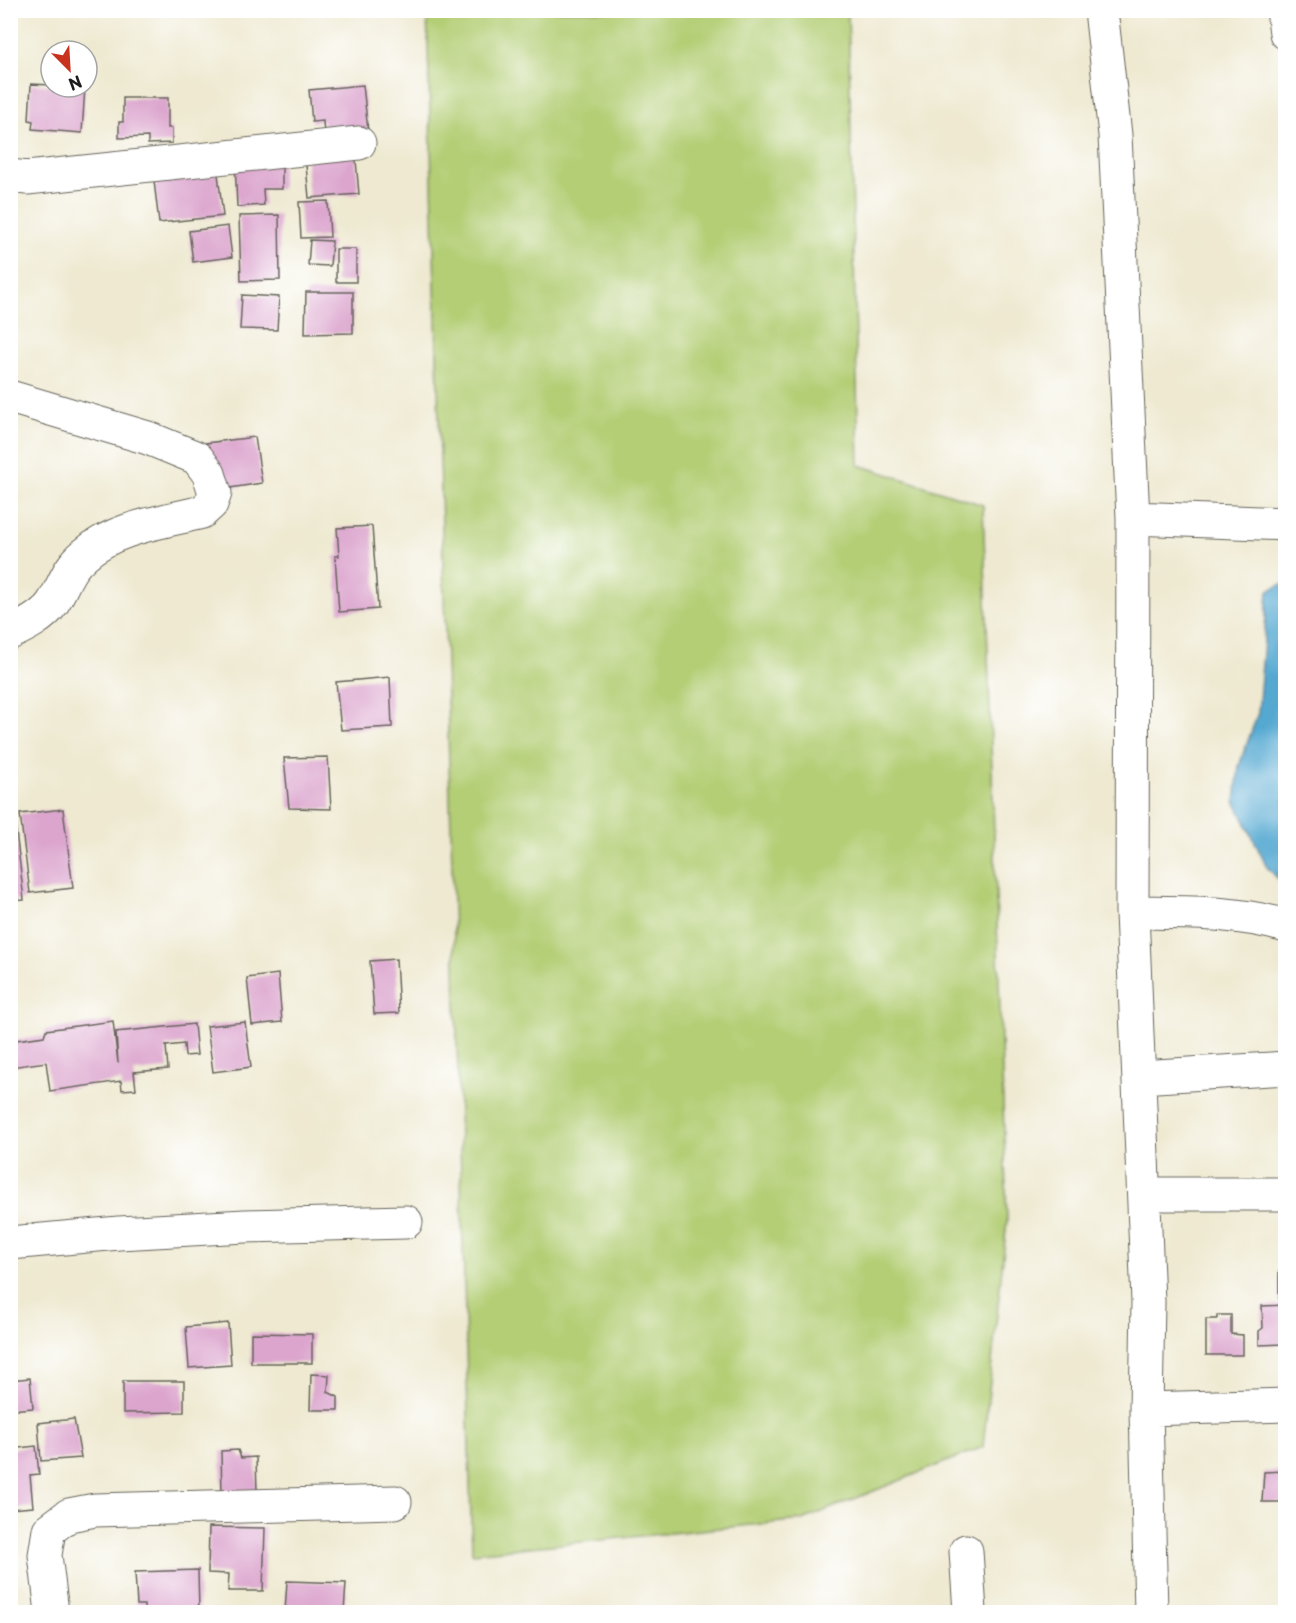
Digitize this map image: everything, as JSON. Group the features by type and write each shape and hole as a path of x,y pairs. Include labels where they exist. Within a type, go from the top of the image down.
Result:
{"street":[{"path":"1101,10 1115,135 1133,518 1132,912 1148,1302 1146,1409 1150,1612"},
{"path":"1283,10 1286,33"},
{"path":"10,176 27,178 359,142"},
{"path":"10,398 148,438 197,458 209,474 215,492 211,504 202,512 111,537 86,553 67,572 51,605 32,622 10,633"},
{"path":"1133,518 1286,524"},
{"path":"1132,912 1219,913 1260,919 1286,926"},
{"path":"1140,1077 1286,1068"},
{"path":"1144,1194 1286,1194"},
{"path":"10,1243 233,1226 406,1222"},
{"path":"1146,1409 1286,1405"},
{"path":"52,1612 45,1555 49,1530 69,1515 95,1510 395,1502"},
{"path":"966,1551 969,1612"}],"green space":[{"path":"427,11 848,11 859,465 983,505 1007,1220 983,1447 802,1520 472,1553"}],"water":[{"path":"1285,583 1285,886 1267,867 1235,801 1239,766 1258,713 1268,591"}],"building":[{"path":"31,84 39,84 39,99 84,99 82,133 32,129 33,121 29,120"},
{"path":"363,85 368,131 324,135 323,121 312,122 309,90"},
{"path":"123,98 168,98 168,128 172,128 172,143 148,144 148,137 119,138 119,122 123,122"},
{"path":"355,149 359,194 309,198 305,154"},
{"path":"282,158 282,189 263,189 264,205 237,207 235,160"},
{"path":"218,174 223,216 159,223 154,181"},
{"path":"328,201 330,237 301,238 299,202"},
{"path":"279,215 280,280 241,281 239,216"},
{"path":"228,226 232,257 193,262 189,231"},
{"path":"310,240 332,241 330,266 308,265"},
{"path":"336,249 356,249 356,282 336,282"},
{"path":"306,292 353,292 353,333 305,334"},
{"path":"242,295 279,297 277,330 240,329"},
{"path":"255,437 262,483 217,490 206,443"},
{"path":"372,526 378,609 339,612 335,556 339,556 337,528"},
{"path":"390,677 392,727 341,730 336,682"},
{"path":"328,757 331,809 289,808 284,758"},
{"path":"63,809 73,888 30,893 20,814"},
{"path":"15,822 24,900 10,901 10,823"},
{"path":"396,959 399,1013 374,1014 370,961"},
{"path":"278,974 282,1022 252,1025 247,978"},
{"path":"113,1021 118,1063 116,1032 194,1024 197,1055 185,1056 184,1044 166,1046 168,1069 134,1072 136,1089 122,1090 121,1081 50,1091 46,1062 11,1067 10,1041 44,1036 46,1030"},
{"path":"245,1022 251,1067 213,1072 207,1026"},
{"path":"1279,1271 1286,1271 1286,1299 1279,1299"},
{"path":"1286,1305 1286,1344 1259,1345 1259,1331 1263,1328 1262,1306"},
{"path":"1217,1315 1231,1315 1231,1334 1243,1335 1243,1355 1206,1355 1206,1319 1217,1319"},
{"path":"228,1323 231,1365 189,1368 186,1327"},
{"path":"251,1333 312,1334 312,1363 251,1363"},
{"path":"311,1374 329,1375 328,1392 338,1397 338,1410 310,1410"},
{"path":"30,1378 33,1408 10,1410 10,1380"},
{"path":"123,1381 184,1381 184,1412 123,1413"},
{"path":"74,1419 81,1458 41,1461 38,1423"},
{"path":"36,1446 39,1474 30,1475 33,1507 10,1509 10,1449"},
{"path":"238,1450 241,1458 256,1457 257,1493 222,1495 221,1451"},
{"path":"1286,1471 1286,1502 1262,1502 1264,1472"},
{"path":"209,1527 265,1528 263,1591 228,1591 229,1574 208,1573"},
{"path":"198,1570 199,1612 144,1612 144,1605 137,1605 135,1572"},
{"path":"287,1581 346,1583 344,1612 285,1612"}]}
